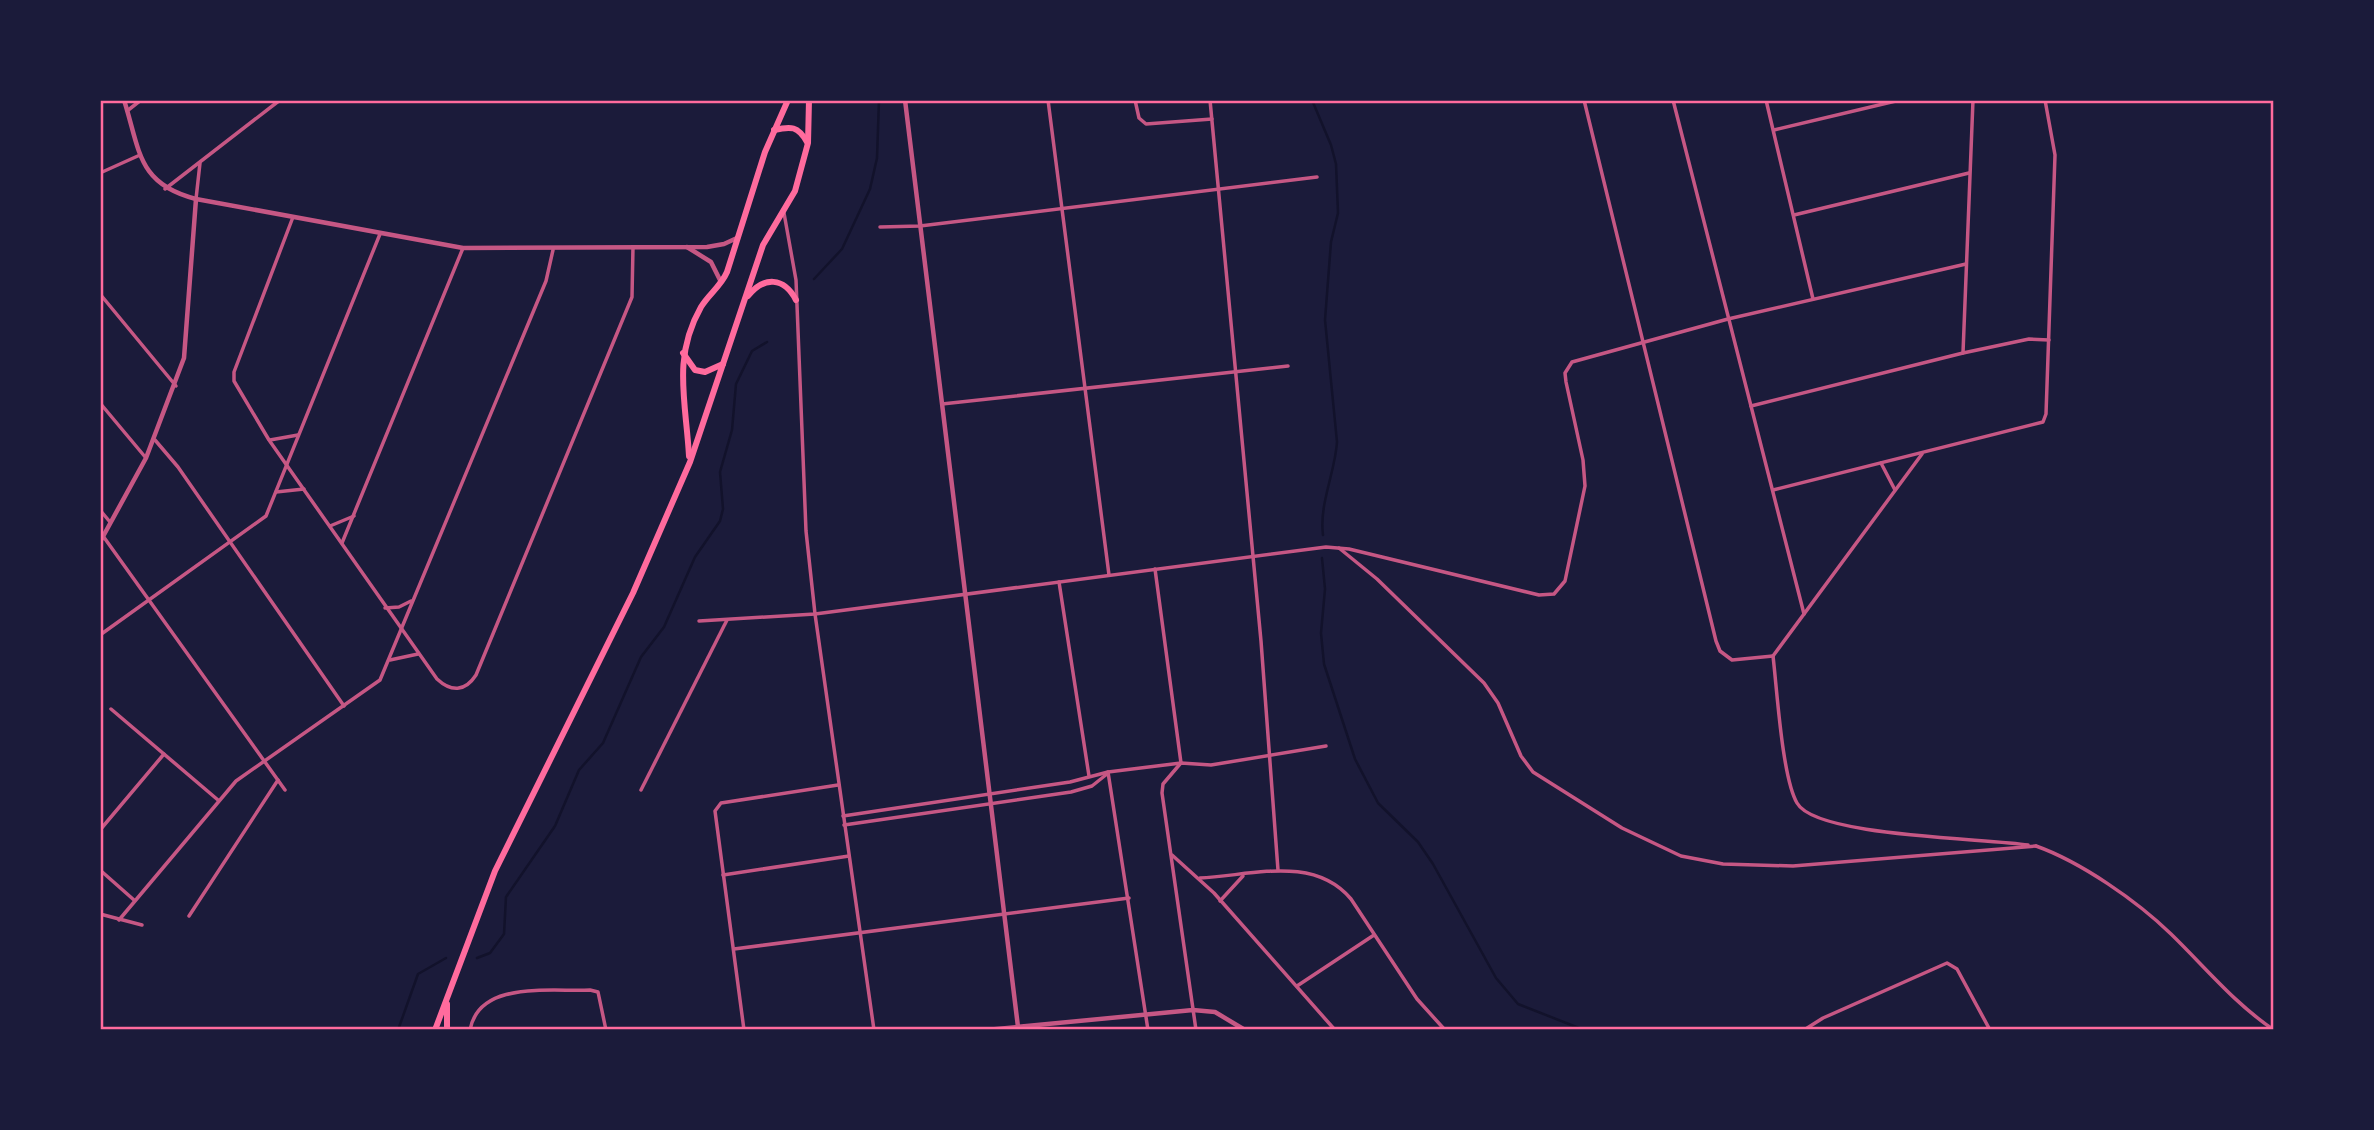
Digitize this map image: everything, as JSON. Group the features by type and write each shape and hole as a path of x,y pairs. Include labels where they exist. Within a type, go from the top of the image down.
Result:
{"main road":[{"path":"690,462 682,351 702,305 722,283 774,130 788,100"},
{"path":"435,1030 495,871 633,593 690,462 763,245 794,191 808,143 809,100"},
{"path":"774,130 793,127 801,131 808,143"},
{"path":"745,300 762,283 779,280 786,284 796,300"},
{"path":"682,351 695,369 705,372 723,364"},
{"path":"447,1001 447,1030"}],"street":[{"path":"124,100 140,155 149,175 165,189 196,200 463,248 553,250 686,247 724,244 737,237"},
{"path":"127,111 141,100"},
{"path":"165,189 280,100"},
{"path":"905,100 1018,1029"},
{"path":"1048,100 1109,575"},
{"path":"1135,100 1139,118 1146,124 1212,119"},
{"path":"1210,100 1253,556 1278,870"},
{"path":"1584,100 1720,651 1732,660 1773,656"},
{"path":"1673,100 1804,614"},
{"path":"1766,100 1813,299"},
{"path":"1774,130 1900,100"},
{"path":"1963,353 1973,100"},
{"path":"1773,490 2036,426 2043,422 2046,414 2056,155 2045,100"},
{"path":"100,173 140,155"},
{"path":"200,162 188,341 176,386 155,440 101,539 150,599 285,790"},
{"path":"1794,215 1969,173"},
{"path":"880,227 920,226 1062,210 1317,177"},
{"path":"783,212 794,265 806,531 815,614 874,1030"},
{"path":"294,217 234,372 233,381 269,440 401,630 436,679 451,688 466,688 476,676 632,297 633,247"},
{"path":"100,635 266,516 380,234"},
{"path":"686,247 711,262 722,283"},
{"path":"342,543 356,515 463,248"},
{"path":"119,919 236,781 380,680 546,281 553,250"},
{"path":"699,621 815,614 1337,547 1539,594 1554,594 1565,581 1584,486 1583,460 1566,382 1567,367 1581,358 1728,319 1966,264"},
{"path":"100,294 176,386"},
{"path":"1751,406 1963,353 2029,339 2049,340"},
{"path":"940,405 1288,366"},
{"path":"100,403 146,458"},
{"path":"269,440 284,440 298,435"},
{"path":"155,440 174,461 229,544 345,706"},
{"path":"1923,453 1773,656 1791,791 1804,813 1825,822 1856,828 2036,846 2064,858 2162,925 2248,1011 2274,1030"},
{"path":"1881,463 1895,490"},
{"path":"276,492 304,489"},
{"path":"100,510 110,523"},
{"path":"330,526 356,515"},
{"path":"1337,547 1377,579 1484,683 1498,703 1521,756 1534,772 1622,828 1681,856 1723,864 1793,866 2036,846"},
{"path":"1156,569 1181,763"},
{"path":"1059,582 1089,776"},
{"path":"386,608 399,607 413,600"},
{"path":"641,790 727,620"},
{"path":"390,660 419,654"},
{"path":"111,709 218,800"},
{"path":"843,816 1070,782 1108,772 1181,763 1211,765 1326,746"},
{"path":"100,830 164,753"},
{"path":"1181,763 1166,779 1162,788 1196,1030"},
{"path":"844,824 1083,789 1098,782 1108,772"},
{"path":"1108,772 1148,1030"},
{"path":"189,916 278,780"},
{"path":"744,1030 715,815 721,803 838,785"},
{"path":"1170,854 1200,878 1335,1030"},
{"path":"723,875 849,856"},
{"path":"100,870 134,900"},
{"path":"1200,878 1278,870 1313,875 1337,885 1351,899 1417,999 1445,1030"},
{"path":"1220,901 1245,875"},
{"path":"734,950 1129,898"},
{"path":"100,914 142,925"},
{"path":"1297,986 1374,935"},
{"path":"1804,1030 1823,1018 1943,964 1951,964 1957,969 1990,1030"},
{"path":"470,1030 480,1007 498,996 590,990 598,992 601,998 606,1030"},
{"path":"986,1030 1193,1010 1215,1012 1245,1030"}],"waterway":[{"path":"814,279 842,249 870,189 877,158 879,100"},
{"path":"1312,100 1336,164 1338,213 1331,242 1325,320 1337,442 1323,512 1323,535"},
{"path":"477,958 490,953 504,934 506,897 555,826 579,770 603,743 641,657 664,627 695,557 720,521 723,509 720,472 732,430 736,384 752,351 767,342"},
{"path":"1322,558 1325,589 1321,633 1324,664 1355,759 1378,803 1418,842 1496,978 1518,1004 1584,1030"},
{"path":"398,1030 418,974 446,958"}]}
